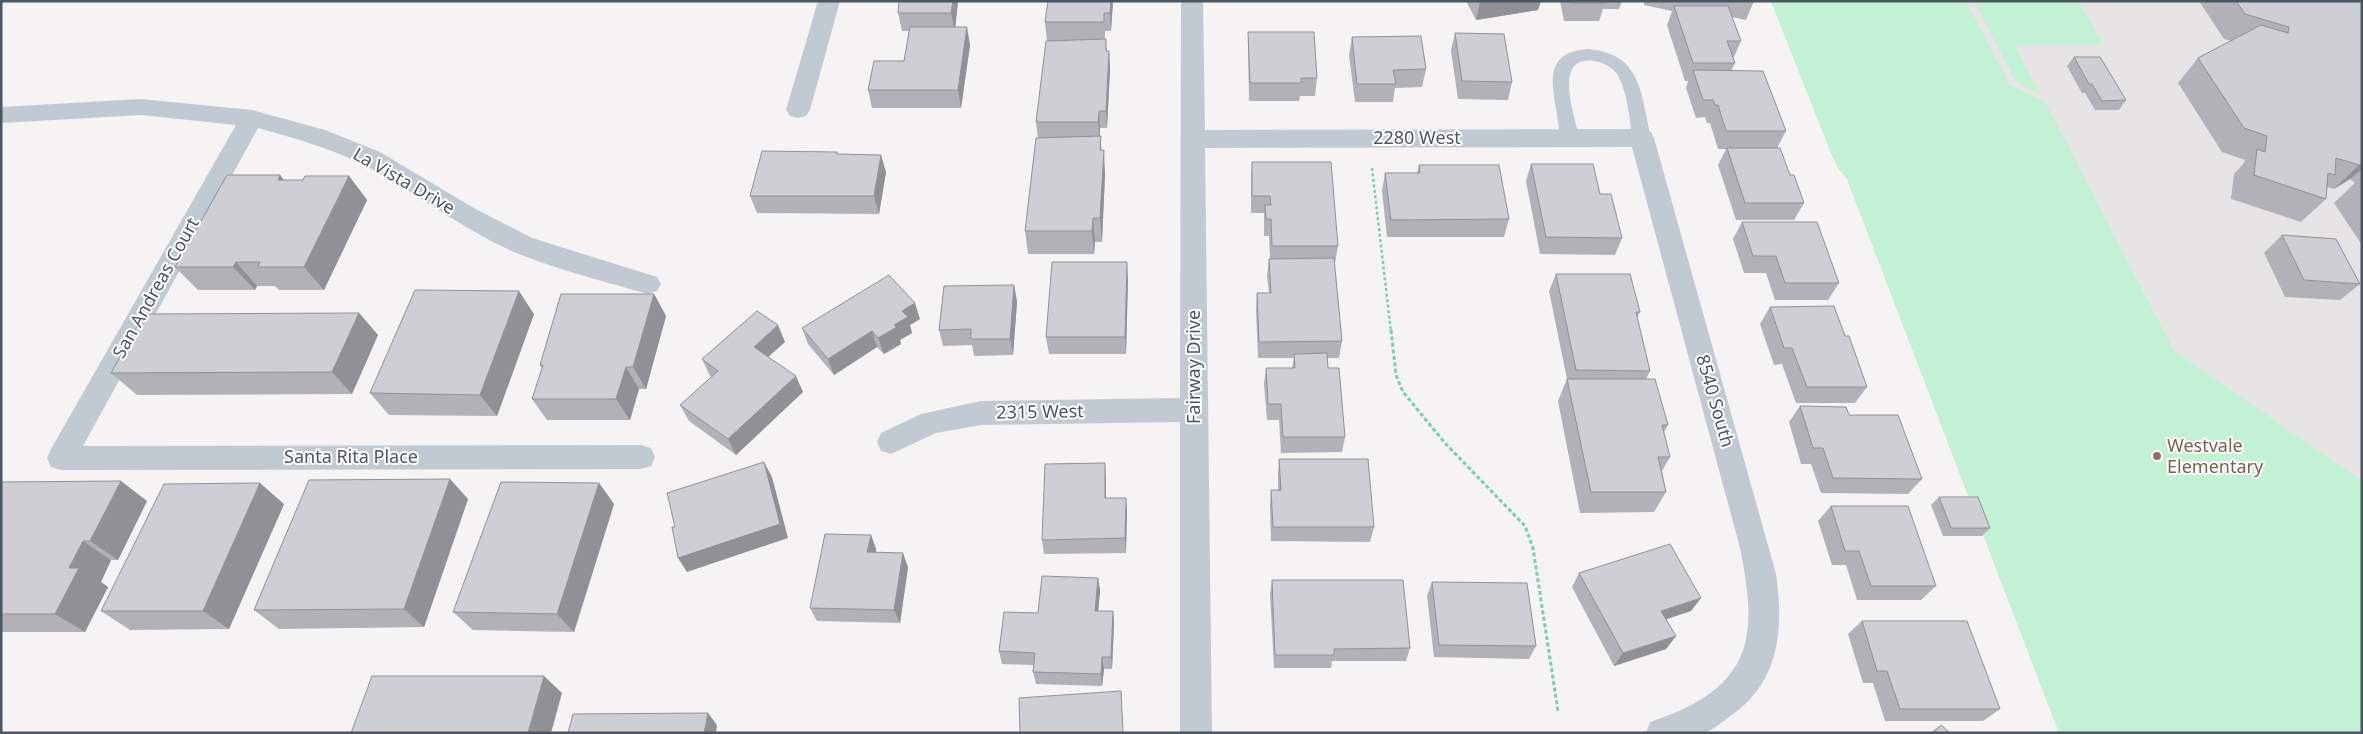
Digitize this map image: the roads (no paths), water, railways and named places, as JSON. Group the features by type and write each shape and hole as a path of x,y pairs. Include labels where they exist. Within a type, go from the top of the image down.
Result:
{"street":[{"path":"798,110 829,1"},
{"name":"Fairway Drive","path":"1192,1 1196,733"},
{"name":"La Vista Drive","path":"1,115 141,107 252,118 316,136 371,158 463,214 523,245 648,284"},
{"name":"San Andreas Court","path":"61,458 252,118"},
{"name":"2280 West","path":"1193,139 1642,138"},
{"name":"8540 South","path":"1642,138 1756,548 1765,590 1766,629 1756,667 1724,704 1672,732 1662,733"},
{"name":"2315 West","path":"891,442 931,422 981,413 1194,410"},
{"name":"Santa Rita Place","path":"61,458 641,457"}],"lane":[{"path":"1570,138 1560,81 1561,72 1565,63 1574,57 1587,55 1601,56 1622,68 1628,77 1642,138"}],"place":[{"name":"Westvale Elementary","path":"2157,456"}]}
